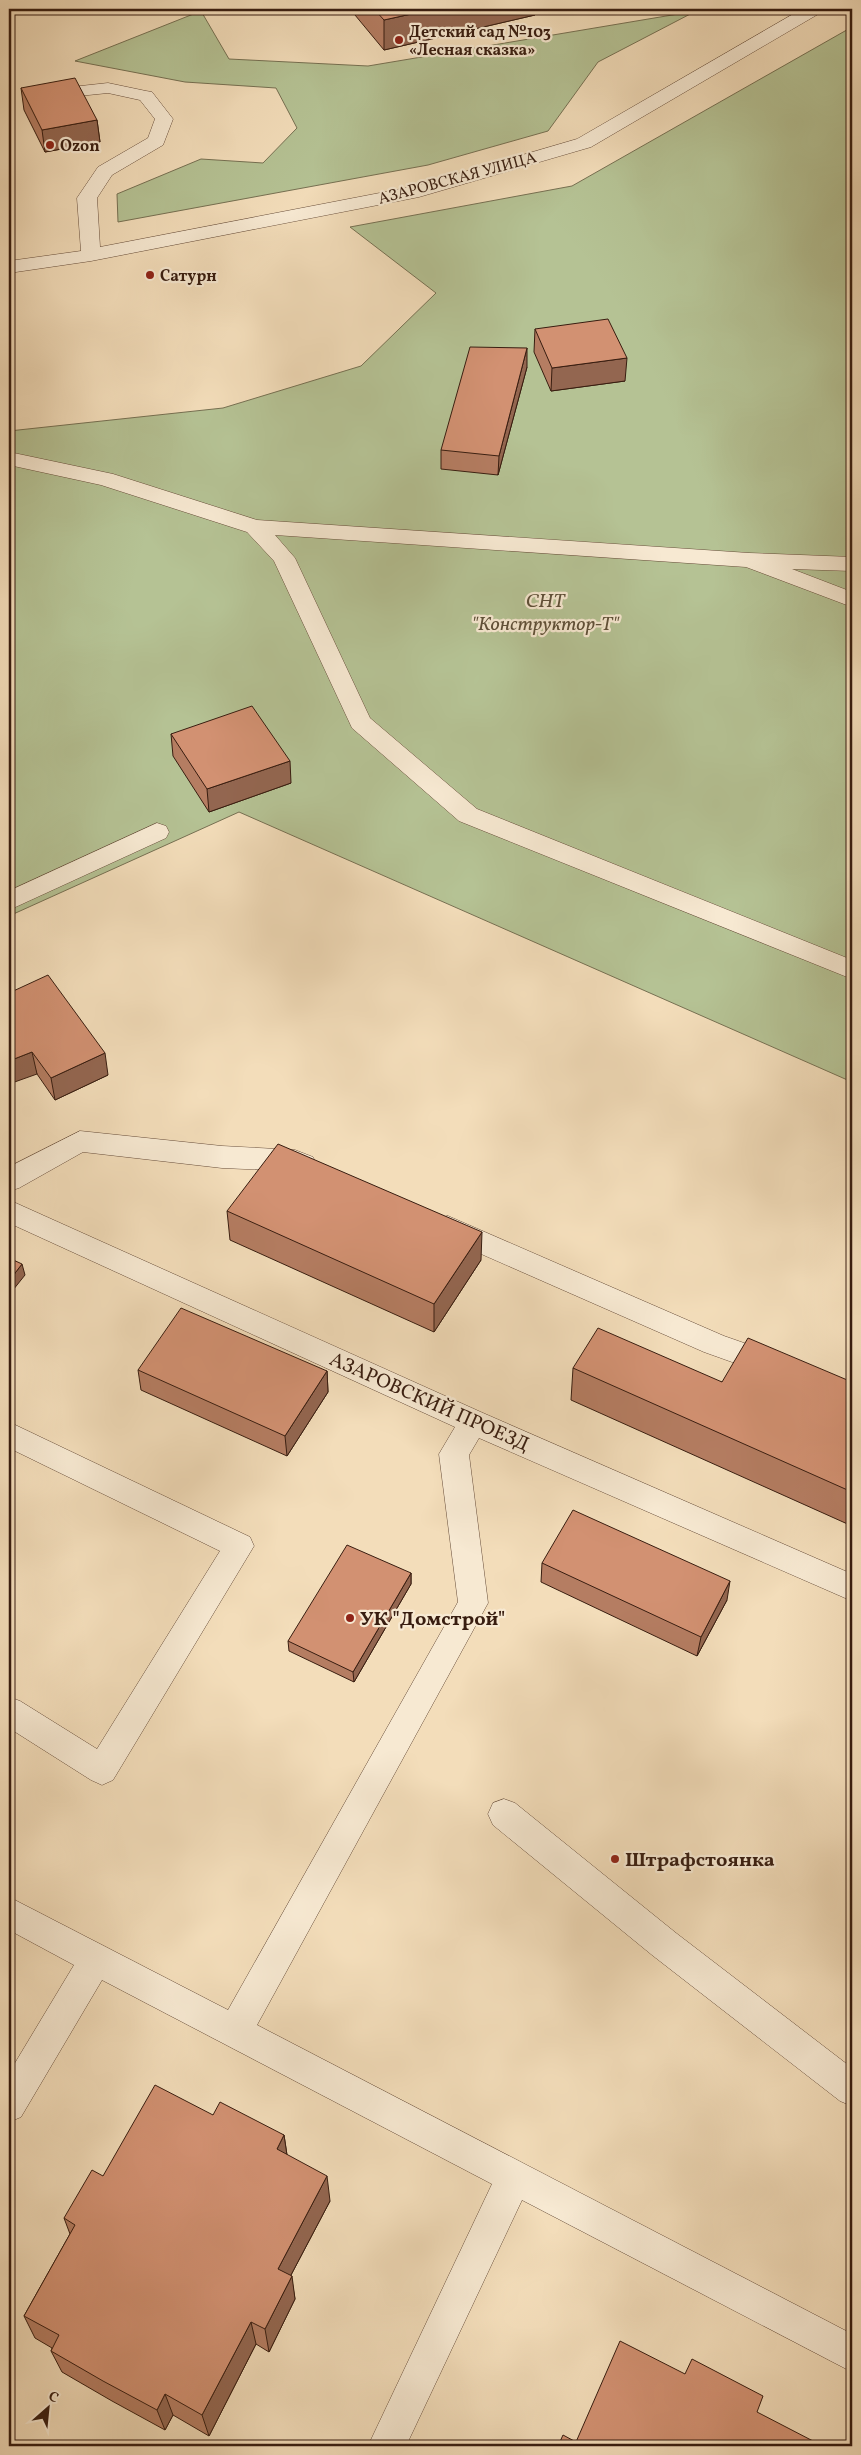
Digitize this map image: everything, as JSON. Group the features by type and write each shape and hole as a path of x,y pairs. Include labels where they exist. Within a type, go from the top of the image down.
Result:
{"street":[{"name":"АЗАРОВСКАЯ УЛИЦА","path":"9,267 91,255 419,191 584,143 814,9"},
{"path":"59,93 108,88 146,96 164,119 156,141 105,171 87,198 91,255"},
{"path":"9,459 105,479 255,526 749,560 852,564"},
{"path":"255,526 284,558 360,722 468,815 852,970"},
{"path":"749,560 852,600"},
{"path":"9,901 158,832"},
{"path":"9,1180 80,1141 222,1157 295,1161 322,1172"},
{"name":"АЗАРОВСКИЙ ПРОЕЗД","path":"9,1211 473,1422 852,1588"},
{"path":"422,1216 714,1344 797,1374"},
{"path":"235,2032 473,1603 454,1454 473,1422"},
{"path":"9,1434 239,1546 102,1770 9,1711"},
{"path":"504,1814 664,1944 852,2089"},
{"path":"9,1913 852,2354"},
{"path":"9,2105 96,1958"},
{"path":"387,2446 514,2177"}],"green space":[{"path":"201,11 229,59 368,66 696,11 598,62 548,131 428,165 118,222 117,194 201,159 263,163 297,128 276,88 185,82 75,61"},
{"name":"СНТ \"Конструктор-Т\"","path":"852,27 852,1082 239,812 9,916 9,431 223,408 361,366 436,293 350,227 572,186"}],"building":[{"path":"374,9 434,9 384,20"},
{"path":"75,78 97,120 42,130 21,88"},
{"path":"608,319 627,358 552,368 535,329"},
{"path":"470,347 527,348 499,456 441,450"},
{"path":"252,706 290,761 207,789 171,734"},
{"path":"48,975 105,1053 51,1078 32,1052 9,1061 9,993"},
{"path":"278,1144 482,1232 434,1304 227,1211"},
{"path":"9,1258 22,1264 9,1281"},
{"path":"181,1308 327,1371 285,1436 138,1370"},
{"path":"598,1328 722,1382 748,1338 852,1382 852,1492 573,1368"},
{"path":"573,1510 730,1581 701,1637 542,1563"},
{"name":"УК \"Домстрой\"","path":"347,1545 411,1573 353,1672 288,1641"},
{"path":"155,2085 213,2115 220,2102 284,2135 277,2149 327,2176 278,2269 292,2276 265,2329 251,2322 202,2415 165,2394 157,2410 103,2381 51,2351 59,2335 24,2316 75,2225 64,2218 92,2170 103,2176"},
{"path":"620,2341 685,2374 692,2359 763,2396 757,2412 813,2441 811,2446 558,2446 563,2435 576,2442"}],"place":[{"name":"Детский сад №103 «Лесная сказка»","path":"399,40"},
{"name":"Ozon","path":"50,145"},
{"name":"Сатурн","path":"150,275"},
{"name":"УК \"Домстрой\"","path":"350,1618"},
{"name":"Штрафстоянка","path":"615,1859"}]}
